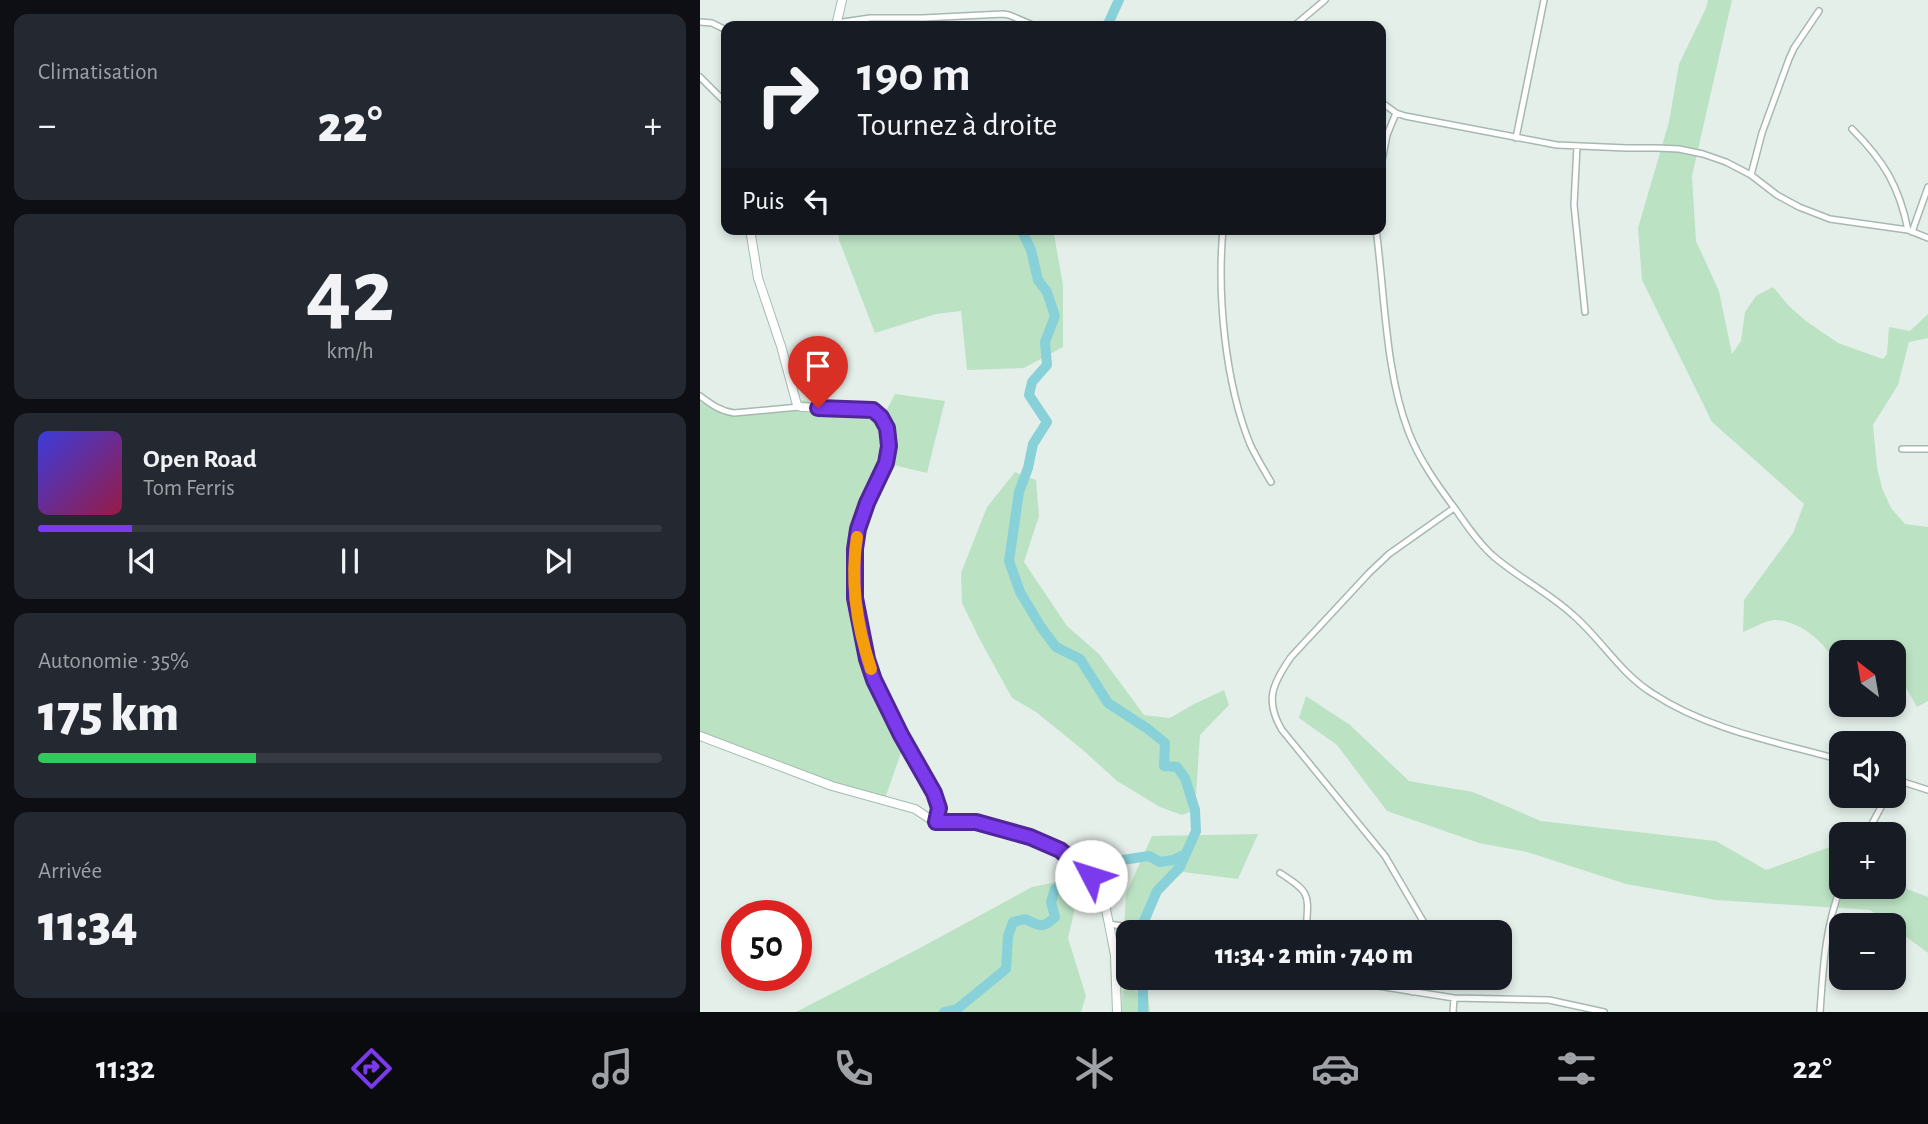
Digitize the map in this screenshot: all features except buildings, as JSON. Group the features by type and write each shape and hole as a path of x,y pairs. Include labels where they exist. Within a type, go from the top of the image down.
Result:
{"street":[{"path":"837,21 842,0"},
{"path":"1299,21 1325,0"},
{"path":"1516,138 1544,0"},
{"path":"1751,175 1762,133 1789,59 1819,11"},
{"path":"855,21 870,18 1003,15 1023,21"},
{"path":"700,22 721,28"},
{"path":"700,78 721,98"},
{"path":"1386,106 1405,116 1516,138 1577,146 1679,149 1703,153 1751,175 1777,195 1799,207 1830,219 1910,231 1928,238"},
{"path":"1386,140 1396,113"},
{"path":"1852,129 1883,164 1903,204 1910,231"},
{"path":"1577,146 1574,205 1586,312"},
{"path":"1910,231 1928,187"},
{"path":"751,235 758,278 799,407"},
{"path":"1223,235 1220,286 1233,386 1250,443 1271,482"},
{"path":"1377,235 1392,367 1397,395 1409,433 1419,454 1454,508 1481,544 1494,557 1573,614 1626,672 1652,694 1725,727 1829,757"},
{"path":"700,396 724,412 799,407 873,410 881,417 887,428 889,446 886,463 858,529 855,549 855,598 874,680 934,793 939,808 936,822"},
{"path":"1902,449 1928,449"},
{"path":"1423,920 1385,856 1307,757 1282,730 1275,719 1272,691 1291,657 1369,573 1389,554 1454,508"},
{"path":"700,736 832,786 915,809 936,822 976,822 1030,837 1060,850 1091,876 1104,899 1115,955 1117,1012"},
{"path":"1906,784 1928,790"},
{"path":"1280,873 1305,891 1306,920"},
{"path":"1819,1012 1828,933 1837,899"},
{"path":"1109,923 1116,925"},
{"path":"1402,990 1454,998 1549,1000 1604,1012"},
{"path":"1453,1012 1454,998"}],"green space":[{"path":"1708,0 1732,0 1692,176 1696,241 1719,291 1732,354 1741,341 1745,312 1756,296 1773,287 1806,321 1838,343 1883,359 1887,354 1889,327 1910,331 1928,314 1928,338 1909,342 1898,385 1873,425 1877,467 1891,508 1905,524 1928,527 1928,701 1917,707 1906,688 1906,640 1829,640 1829,653 1801,628 1784,621 1771,620 1743,632 1744,600 1793,533 1804,504 1712,422 1642,280 1638,228 1669,122 1679,64"},
{"path":"839,235 1054,235 1063,285 1063,347 1024,368 967,370 961,311 936,314 875,333"},
{"path":"895,394 945,401 927,473 897,466 886,457 859,517 855,590 874,673 906,739 884,801 836,792 700,740 700,402 717,410 733,411 799,404 803,400 826,405 858,404 887,409"},
{"path":"1015,472 1036,480 1039,516 1024,562 1067,626 1099,654 1144,715 1170,718 1224,690 1229,705 1200,735 1195,810 1182,815 1160,807 1117,781 1036,712 1012,698 979,638 962,603 961,573 987,507"},
{"path":"1306,696 1350,725 1409,781 1473,792 1541,821 1716,841 1766,870 1829,847 1829,899 1906,899 1906,889 1928,897 1928,953 1906,937 1906,913 1874,913 1870,910 1716,900 1626,884 1527,852 1479,843 1387,811 1337,745 1299,718"},
{"path":"1258,834 1238,879 1183,872 1152,899 1150,920 1125,920 1126,894 1152,836"},
{"path":"1070,879 1078,895 1068,938 1086,996 1081,1012 796,1012 1032,887"},
{"path":"1122,990 1147,990 1150,1012 1122,1012"}],"waterway":[{"path":"1109,21 1119,0"},
{"path":"1024,235 1031,250 1038,280 1047,292 1055,316 1045,342 1047,365 1032,382 1029,395 1047,422 1033,444 1019,492 1009,561 1020,592 1056,647 1080,659 1108,703 1165,743 1164,766 1177,767 1185,778 1195,810 1196,831 1180,867 1157,891 1144,920"},
{"path":"944,1012 957,1009 1006,969 1008,936 1013,922 1025,919 1041,925 1051,921 1055,917 1051,902 1055,889 1081,872 1109,862 1149,856 1160,862 1186,854"},
{"path":"1143,990 1143,1012"}],"slow traffic":[{"path":"857,537 855,598 871,669"}],"route":[{"path":"818,408 873,410 887,428 889,446 886,463 858,529 855,549 855,598 874,680 934,793 939,808 936,822 976,822 1030,837 1060,850 1091,876"}]}
